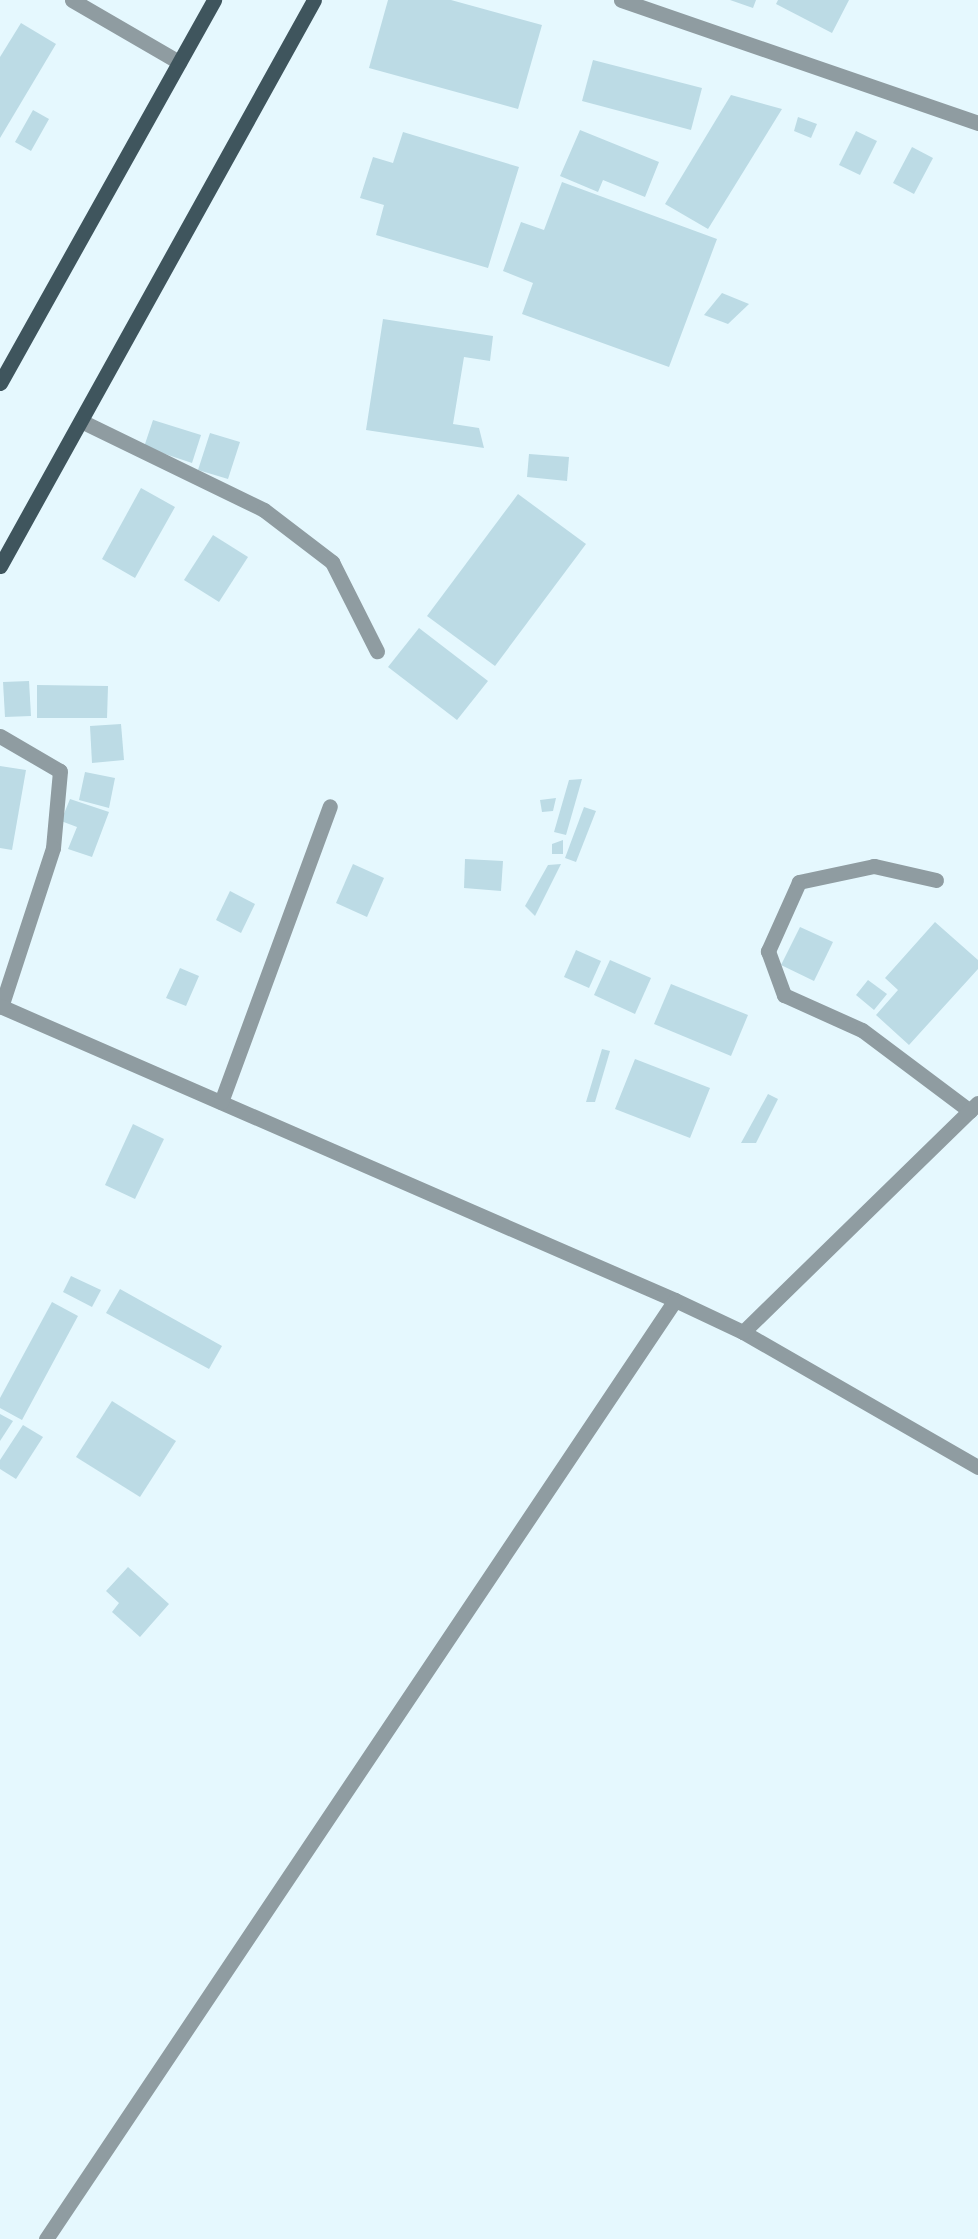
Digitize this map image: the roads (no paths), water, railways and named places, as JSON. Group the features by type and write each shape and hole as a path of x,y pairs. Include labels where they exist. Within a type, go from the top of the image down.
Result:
{"main road":[{"path":"0,383 214,0"},
{"path":"0,566 314,0"}],"street":[{"path":"72,0 179,62"},
{"path":"621,0 978,123"},
{"path":"81,421 264,510 333,562 377,651"},
{"path":"0,736 60,771 53,848 0,1006 675,1300 742,1332 978,1467"},
{"path":"221,1102 330,806"},
{"path":"742,1332 974,1107 862,1030 783,995 768,951 799,882 874,866 936,880"},
{"path":"46,2239 675,1300"}]}
